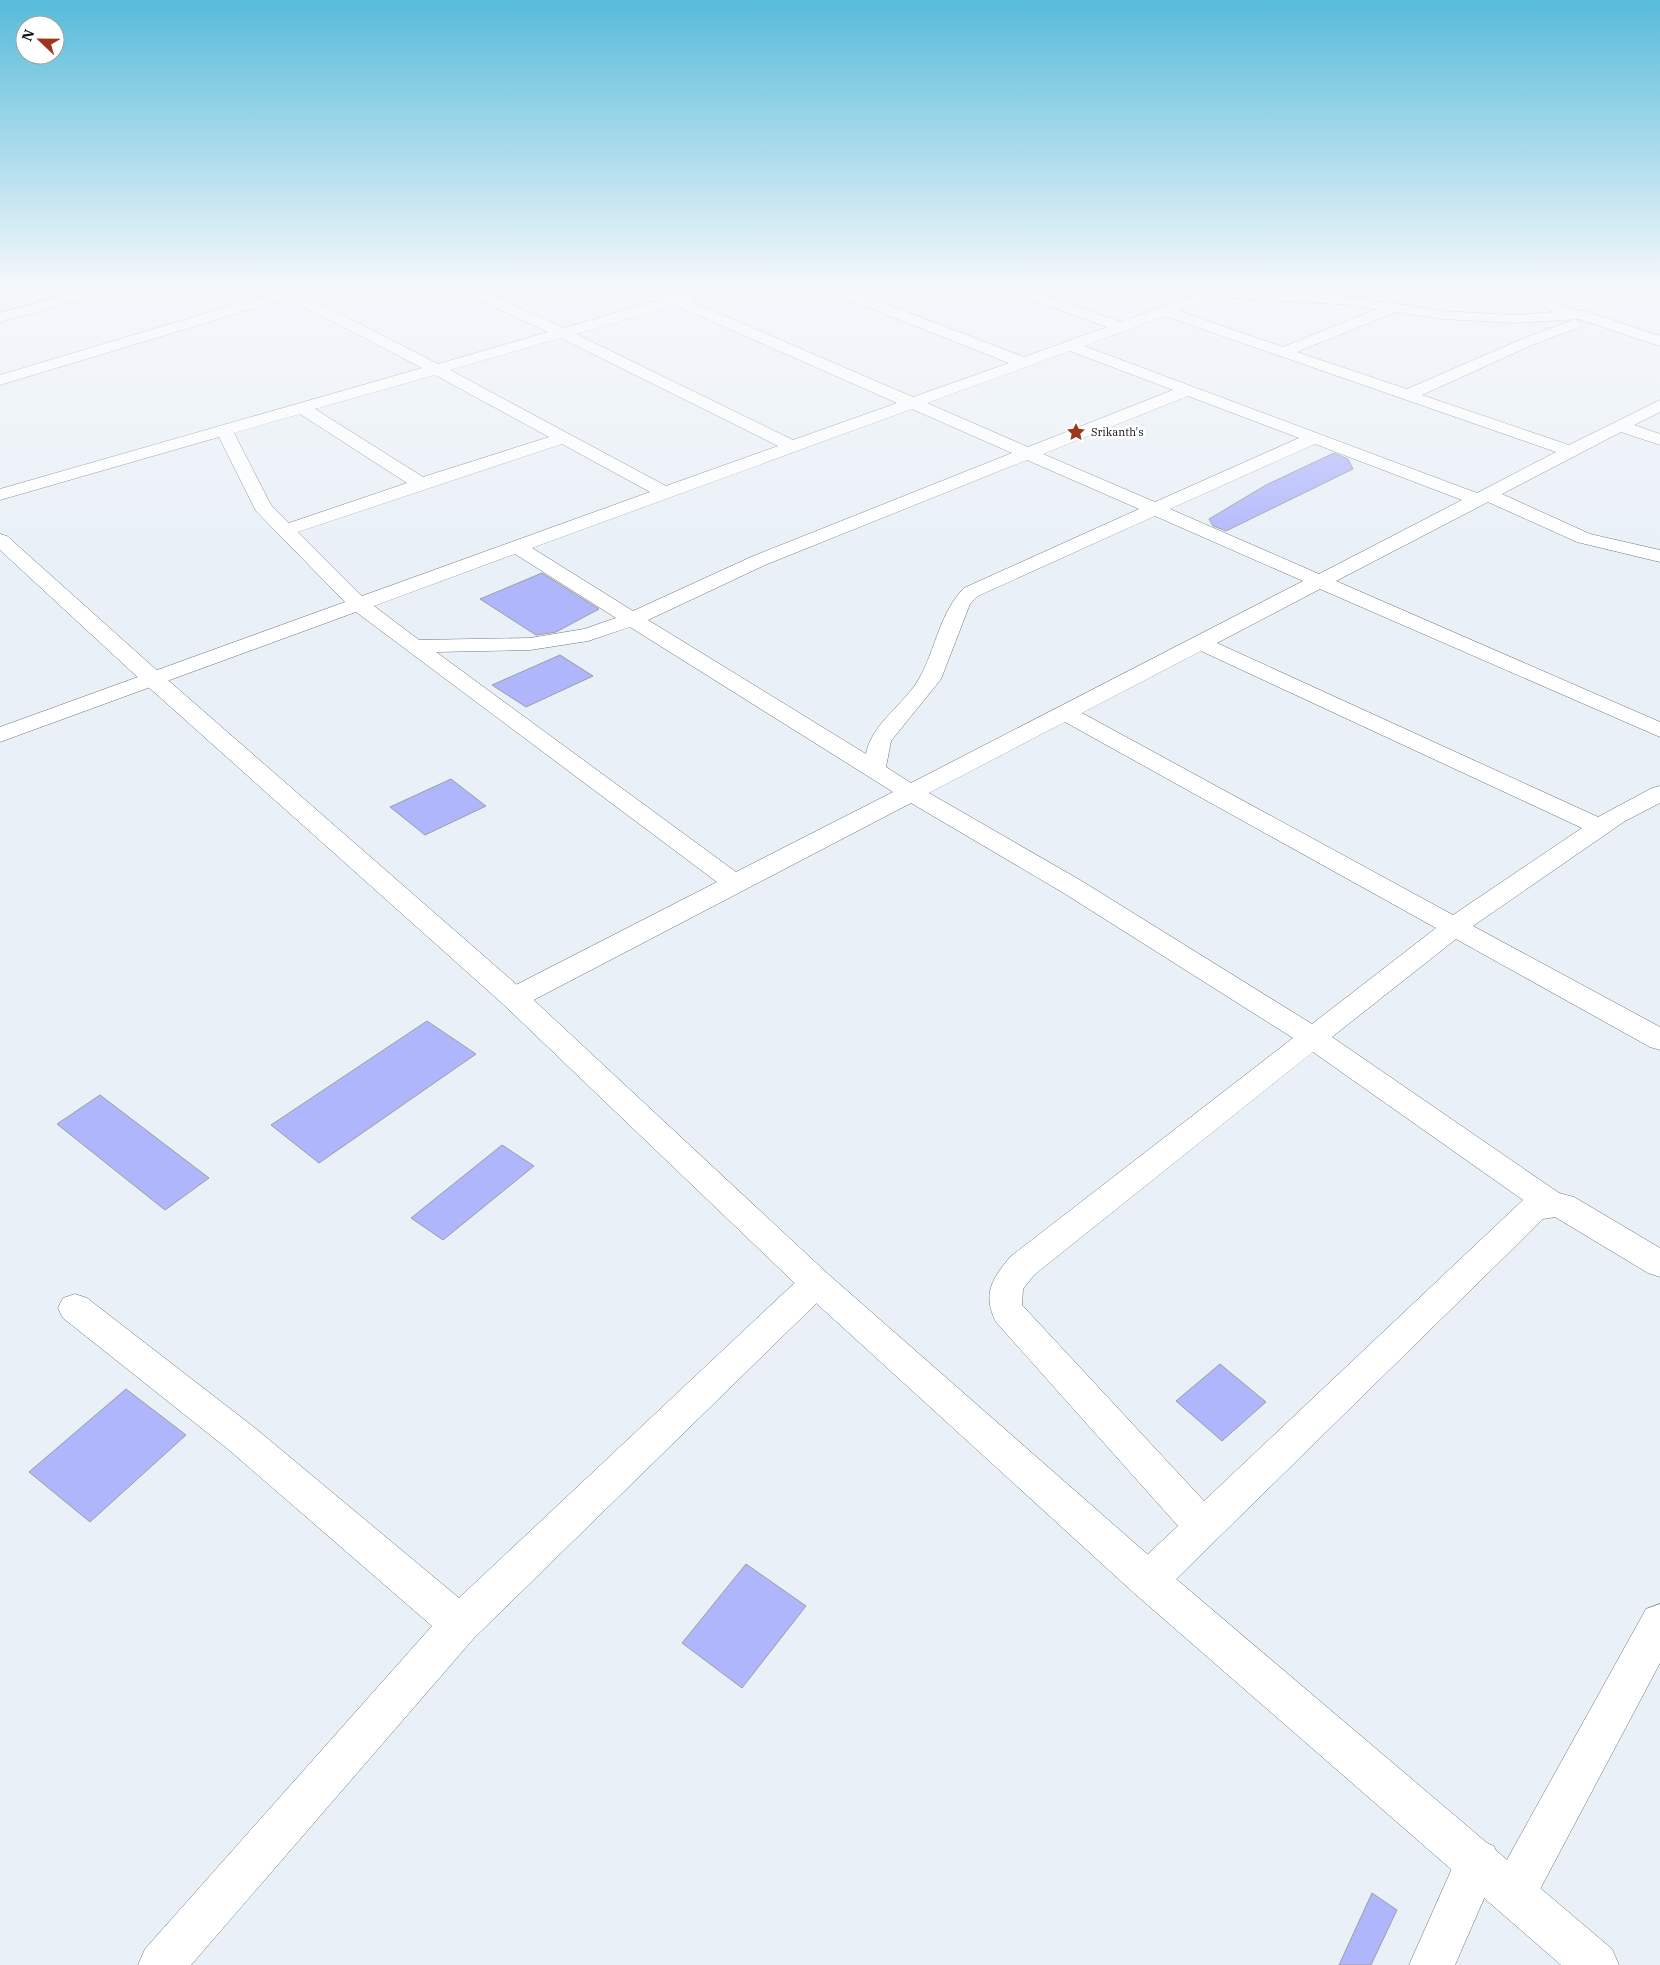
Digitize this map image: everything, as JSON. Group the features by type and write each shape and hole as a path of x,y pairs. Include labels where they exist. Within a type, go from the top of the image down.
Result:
{"street":[{"path":"0,380 18,375"},
{"path":"0,495 416,375"},
{"path":"447,375 663,492"},
{"path":"647,375 791,446"},
{"path":"851,375 1660,730"},
{"path":"0,735 663,492 991,375"},
{"path":"1147,375 1313,438 1481,497 1584,538 1660,556"},
{"path":"1349,375 1570,451"},
{"path":"1408,395 1454,375"},
{"path":"415,646 546,643 588,635 632,619 758,561 1187,390"},
{"path":"514,998 734,882 1660,405"},
{"path":"302,408 421,484"},
{"path":"1619,426 1660,440"},
{"path":"224,430 258,500 358,604 734,882"},
{"path":"286,530 564,438"},
{"path":"874,770 880,740 930,678 965,598 979,587 1313,438"},
{"path":"0,540 153,679 514,998 816,1283 1148,1580 1514,1892 1596,1965"},
{"path":"515,546 874,770 1071,886 1313,1038 1550,1203 1563,1206 1660,1264"},
{"path":"1199,642 1599,827"},
{"path":"1063,712 1660,1040"},
{"path":"1203,1527 1008,1312 1004,1303 1009,1282 1022,1266 1454,927 1599,827 1660,793"},
{"path":"1148,1580 1532,1210 1550,1203"},
{"path":"161,1965 460,1624 816,1283"},
{"path":"75,1308 242,1439 460,1624"},
{"path":"1514,1892 1660,1624"},
{"path":"1432,1965 1478,1862"}],"building":[{"path":"1334,453 1348,459 1353,469 1226,531 1213,526 1209,519 1266,485"},
{"path":"542,573 599,609 556,632 536,635 480,599"},
{"path":"560,655 593,676 526,707 492,685"},
{"path":"451,779 486,806 425,835 390,807"},
{"path":"427,1021 476,1054 319,1163 271,1125"},
{"path":"100,1095 209,1178 165,1210 57,1124"},
{"path":"502,1145 534,1166 443,1240 411,1218"},
{"path":"1220,1364 1266,1402 1222,1441 1176,1401"},
{"path":"126,1389 186,1435 90,1522 29,1472"},
{"path":"746,1564 806,1606 742,1688 682,1643"},
{"path":"1372,1893 1397,1910 1371,1965 1339,1965"}],"place":[{"name":"Srikanth's","path":"1076,432"}]}
